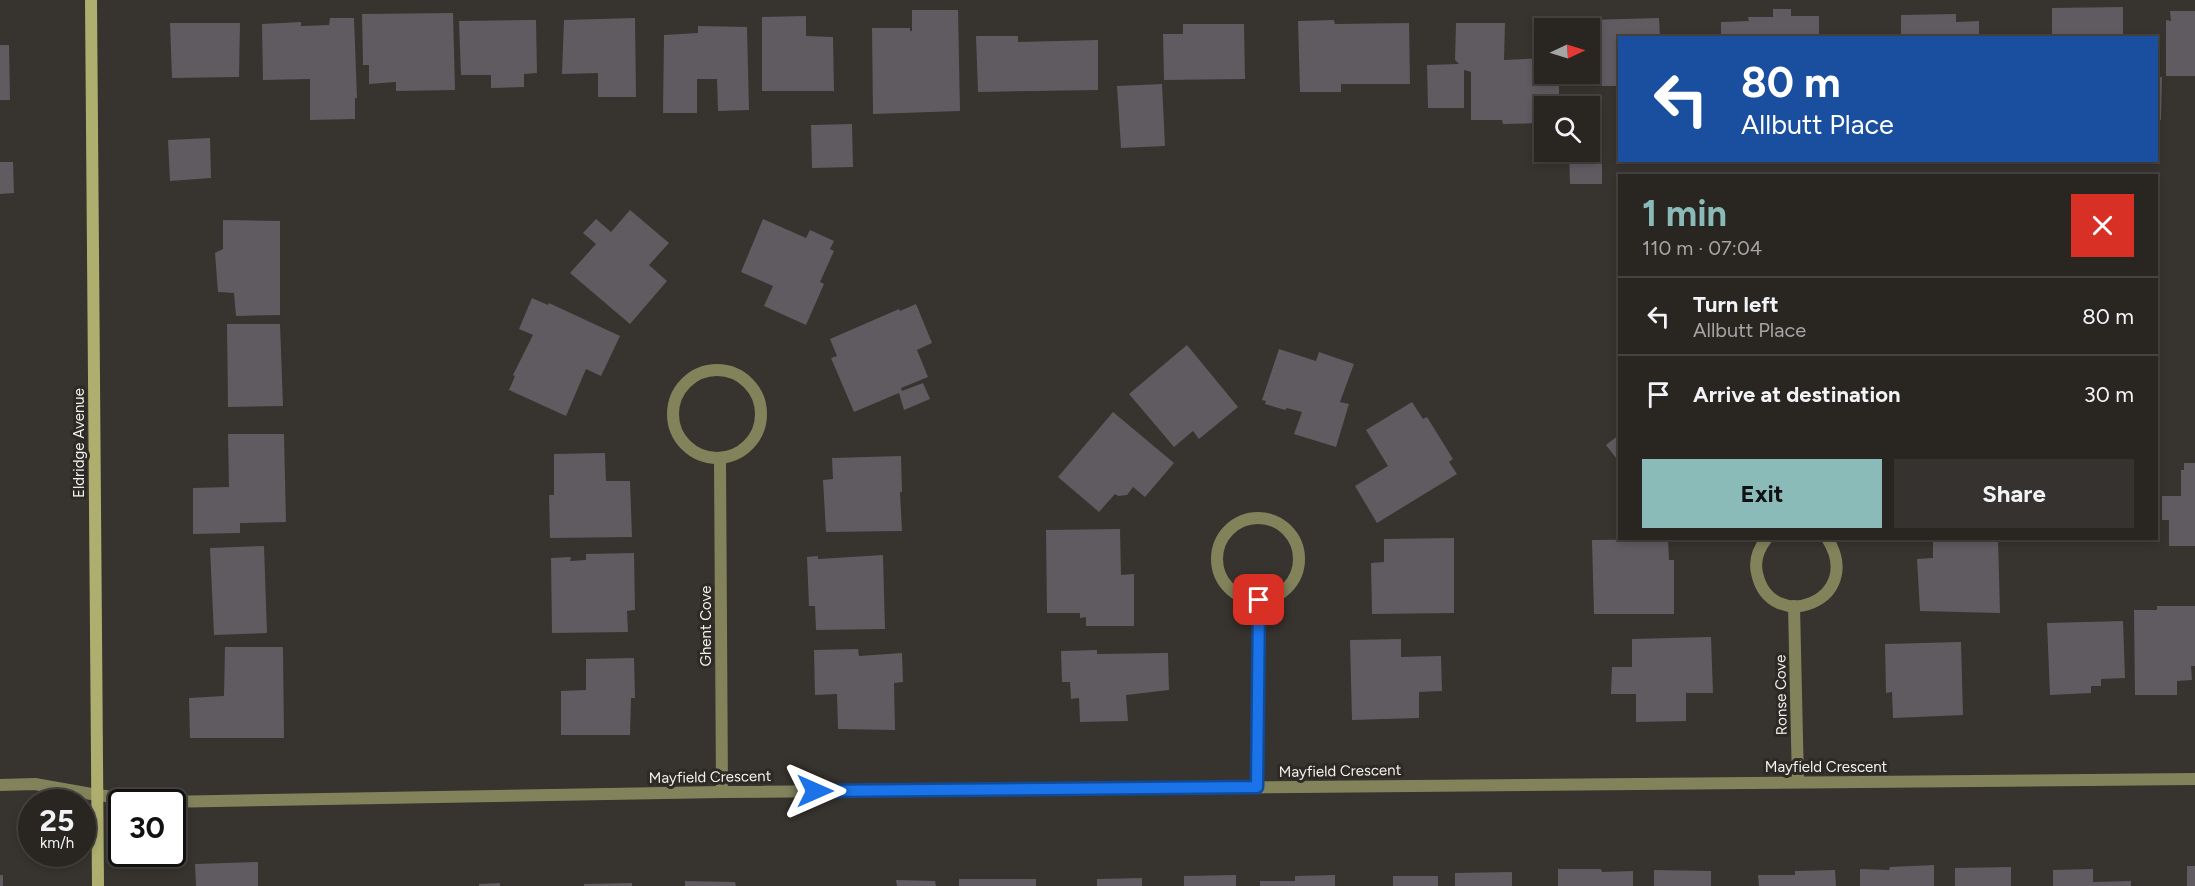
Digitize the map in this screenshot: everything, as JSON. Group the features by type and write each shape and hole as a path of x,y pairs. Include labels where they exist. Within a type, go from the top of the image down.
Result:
{"street":[{"name":"Eldridge Avenue","path":"91,0 98,886"},
{"path":"712,370 727,371 745,379 755,390 761,405 761,420 757,435 747,447 735,455 720,459 705,457 690,449 679,438 674,423 674,408 685,384 697,375 712,370"},
{"name":"Ghent Cove","path":"720,459 722,792"},
{"path":"1257,518 1271,520 1283,527 1295,542 1299,556 1292,583 1273,598 1259,600 1245,598 1232,591 1222,579 1217,566 1218,551 1227,533 1243,521 1257,518"},
{"path":"1766,540 1758,552 1756,567 1758,580 1765,593 1776,601 1794,606 1803,606 1818,601 1829,591 1835,579 1837,565 1834,551 1828,540"},
{"path":"1257,787 1259,600"},
{"name":"Ronse Cove","path":"1794,606 1798,782"},
{"name":"Mayfield Crescent","path":"186,802 722,792 2195,779"},
{"name":"Mayfield Crescent","path":"0,785 35,784 108,796"}],"building":[{"path":"2123,7 2123,36 2052,36 2052,8"},
{"path":"1773,9 1791,9 1791,16 1819,16 1819,36 1721,36 1721,22 1749,21 1748,17 1773,17"},
{"path":"912,10 958,10 960,111 873,114 872,28 910,28 912,31"},
{"path":"2170,11 2195,11 2195,76 2166,76 2166,20 2171,21"},
{"path":"453,13 455,90 396,91 396,82 369,84 369,65 363,65 362,14"},
{"path":"1956,14 1956,22 1979,21 1979,36 1901,36 1901,15"},
{"path":"806,16 806,36 833,37 834,91 762,91 762,17"},
{"path":"330,18 354,18 357,98 355,98 355,119 310,120 310,79 263,80 262,24 301,22 301,26 329,25"},
{"path":"635,18 636,97 598,97 598,73 562,74 564,20"},
{"path":"1659,18 1660,36 1618,36 1618,86 1589,86 1589,84 1600,84 1600,20"},
{"path":"536,20 537,73 524,74 524,87 491,88 491,75 461,75 459,21"},
{"path":"1334,20 1335,24 1409,23 1410,84 1341,84 1341,92 1300,92 1298,21"},
{"path":"170,23 240,23 239,77 172,78"},
{"path":"1456,23 1505,23 1504,60 1534,59 1534,84 1559,84 1559,96 1534,96 1534,123 1503,124 1502,120 1471,120 1471,72 1464,70 1464,108 1428,108 1427,65 1459,64 1455,60"},
{"path":"1183,24 1244,24 1245,79 1164,80 1163,34 1183,34"},
{"path":"698,26 747,27 749,110 718,111 717,79 697,79 697,113 663,113 664,35 698,33"},
{"path":"976,36 1018,36 1018,42 1098,40 1098,90 978,92"},
{"path":"0,45 9,45 10,100 0,100"},
{"path":"2158,77 2162,77 2161,120 2158,120"},
{"path":"1162,84 1165,146 1121,148 1117,86"},
{"path":"852,124 853,167 812,168 811,125"},
{"path":"1600,130 1602,130 1602,184 1570,184 1569,162 1600,162"},
{"path":"210,138 211,178 170,181 168,140"},
{"path":"0,162 13,162 14,193 0,194"},
{"path":"630,210 669,243 649,265 667,281 630,324 570,273 596,244 583,233 596,219 611,232"},
{"path":"763,219 806,238 810,230 834,241 830,249 834,251 820,282 824,284 806,325 764,306 773,286 741,272"},
{"path":"223,220 280,221 280,315 236,316 234,293 218,292 215,253 223,249"},
{"path":"532,298 548,305 549,303 620,336 601,376 586,369 566,416 509,390 515,376 513,375 533,335 519,329"},
{"path":"916,304 932,343 917,350 928,377 901,388 902,391 923,383 930,399 904,410 899,393 854,412 831,358 837,356 830,339"},
{"path":"227,324 280,324 283,406 228,407"},
{"path":"1187,345 1238,407 1199,439 1193,431 1174,447 1129,394"},
{"path":"1279,349 1316,361 1319,352 1354,364 1340,402 1349,404 1336,447 1294,434 1302,412 1265,404 1266,401 1262,400"},
{"path":"1412,402 1423,419 1427,417 1453,459 1449,462 1457,474 1377,523 1355,486 1388,466 1366,430"},
{"path":"1113,412 1174,463 1145,497 1133,487 1127,495 1115,494 1099,512 1058,477"},
{"path":"228,434 284,434 286,522 240,523 240,533 193,534 193,488 229,487"},
{"path":"1618,436 1618,460 1606,445"},
{"path":"605,453 606,481 630,481 632,537 550,538 549,495 554,495 554,454"},
{"path":"901,456 902,531 826,532 823,480 833,479 832,458"},
{"path":"2184,463 2195,463 2195,546 2169,546 2169,520 2162,520 2162,496 2181,496 2181,470 2184,470"},
{"path":"1120,529 1121,575 1134,574 1134,626 1086,626 1086,617 1080,618 1080,613 1047,613 1046,530"},
{"path":"1454,538 1454,613 1372,614 1371,563 1384,562 1384,539"},
{"path":"1592,540 1668,540 1669,560 1674,560 1674,614 1594,614"},
{"path":"1933,540 1998,540 2000,613 1920,611 1917,559 1933,558"},
{"path":"264,546 267,633 214,635 210,548"},
{"path":"634,553 635,610 627,611 628,632 552,633 551,558 571,557 570,561 586,560 586,554"},
{"path":"883,555 885,629 816,630 815,606 809,606 807,557 818,556 818,559"},
{"path":"2157,606 2195,606 2195,666 2191,666 2192,680 2177,681 2177,695 2135,695 2134,610 2157,610"},
{"path":"2123,621 2125,678 2101,679 2101,686 2091,686 2091,693 2050,695 2047,623"},
{"path":"1711,637 1713,693 1686,693 1686,721 1636,722 1636,694 1611,694 1612,667 1632,667 1632,639"},
{"path":"1401,639 1401,657 1441,656 1442,691 1419,692 1419,718 1352,720 1350,640"},
{"path":"1961,642 1963,715 1893,718 1892,692 1886,693 1885,644"},
{"path":"225,647 283,647 284,738 190,738 189,698 224,696"},
{"path":"858,649 859,656 902,653 903,682 894,683 895,730 838,729 837,694 815,695 814,650"},
{"path":"1097,650 1097,654 1168,653 1169,690 1126,695 1128,721 1080,722 1079,698 1071,699 1070,682 1062,682 1061,651"},
{"path":"634,658 635,698 631,698 630,735 561,735 561,691 586,690 586,659"},
{"path":"258,862 258,886 196,886 195,864"},
{"path":"1934,865 1934,886 1860,886 1860,869 1889,870 1890,867"},
{"path":"2187,866 2195,866 2195,886 2187,886"},
{"path":"2011,867 2011,886 1955,886 1955,868"},
{"path":"1558,869 1601,869 1602,872 1633,871 1633,886 1558,886"},
{"path":"2093,869 2093,882 2131,881 2131,886 2053,886 2053,870"},
{"path":"1654,870 1711,871 1711,886 1654,886"},
{"path":"1835,870 1836,886 1759,886 1758,875 1795,875 1795,871"},
{"path":"1512,872 1512,886 1455,886 1455,873"},
{"path":"0,875 3,875 3,886 0,886"},
{"path":"1236,875 1236,886 1184,886 1184,876"},
{"path":"1335,875 1335,886 1260,886 1260,881 1295,881 1295,876"},
{"path":"1393,876 1438,876 1438,886 1393,886"},
{"path":"1142,878 1142,886 1097,886 1097,879"},
{"path":"959,879 1036,879 1036,886 959,886"},
{"path":"896,880 935,881 936,886 897,886"},
{"path":"685,881 735,882 736,886 685,886"},
{"path":"500,883 500,886 479,886 479,884"},
{"path":"632,883 632,886 584,886 584,884"}],"route":[{"path":"815,791 1257,787 1259,600"}]}
